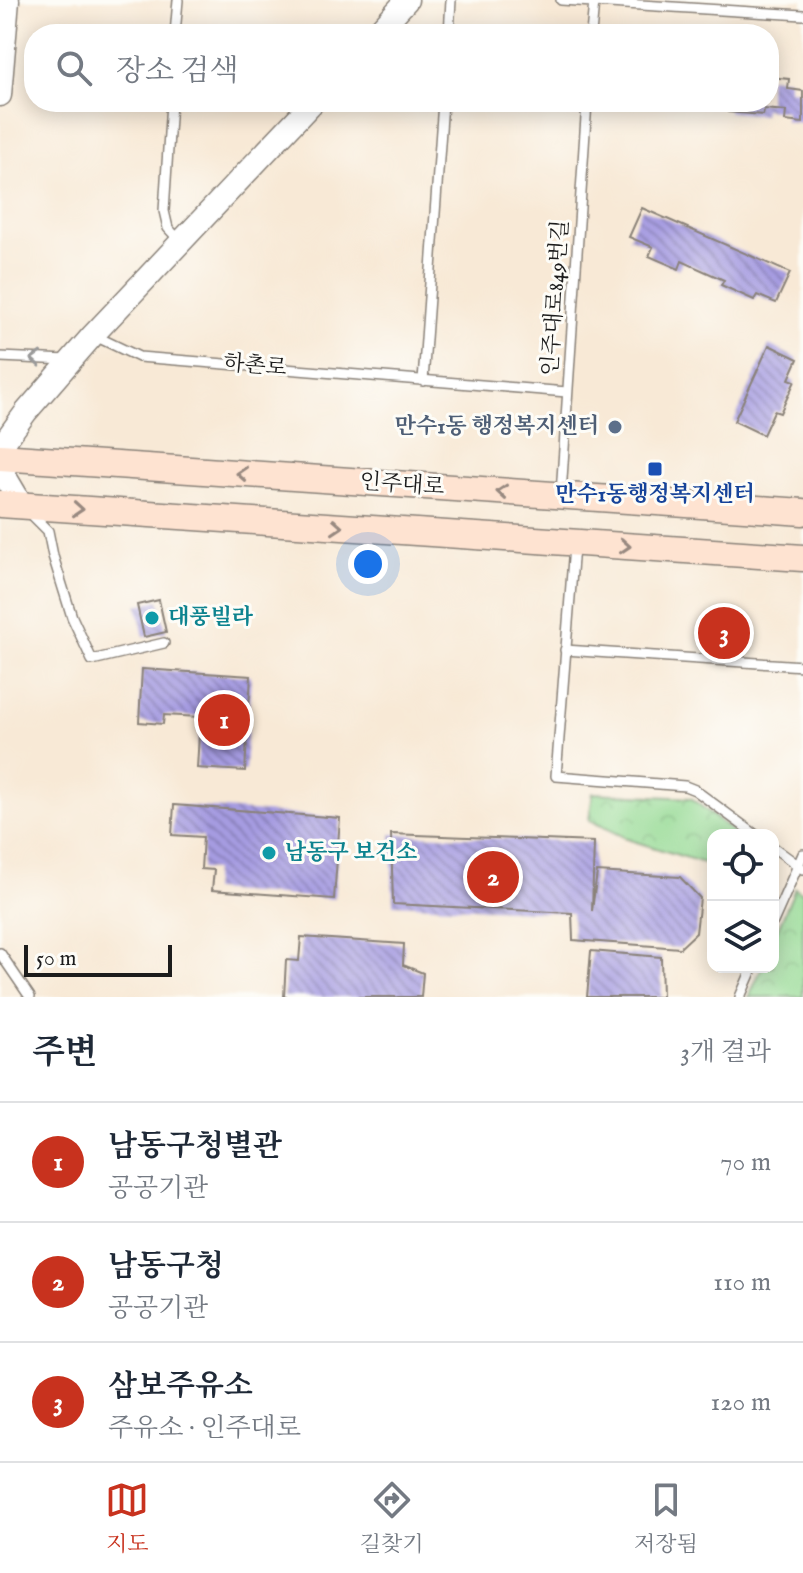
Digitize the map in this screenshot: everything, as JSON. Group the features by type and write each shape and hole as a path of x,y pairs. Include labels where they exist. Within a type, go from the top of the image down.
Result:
{"main road":[{"name":"인주대로","path":"0,457 803,512"},
{"name":"인주대로","path":"11,504 803,558"}],"street":[{"path":"0,95 8,0"},
{"path":"385,24 407,0"},
{"path":"0,448 26,412 93,335 304,112"},
{"path":"0,468 11,504"}],"lane":[{"path":"176,24 178,0"},
{"path":"450,24 451,0"},
{"path":"561,0 803,15"},
{"path":"592,24 594,2"},
{"path":"170,112 164,211 168,228 182,243"},
{"path":"423,381 442,112"},
{"name":"인주대로849번길","path":"560,496 586,112"},
{"name":"하촌로","path":"93,335 139,357 567,392"},
{"path":"0,357 71,361"},
{"path":"11,504 48,531 72,617 92,660 164,643"},
{"path":"575,543 556,776 685,786 748,829"},
{"path":"565,650 803,666"},
{"path":"779,851 801,867"},
{"path":"779,910 801,867 803,854"},
{"path":"0,953 30,997"},
{"path":"740,997 750,973"}],"green space":[{"path":"593,793 691,798 730,829 707,829 707,864 630,840 589,820"},
{"path":"795,888 803,893 803,997 749,997 759,973 779,973 779,926"}],"building":[{"path":"779,78 789,79 788,89 803,91 803,123 785,121 786,111 779,110"},
{"path":"728,112 764,112 763,115"},
{"path":"642,208 790,273 776,303 757,295 754,300 721,285 724,280 682,261 679,269 649,256 653,247 629,237"},
{"path":"769,345 798,359 789,379 795,381 780,413 774,411 763,435 734,421"},
{"name":"대풍빌라","path":"159,600 166,632 144,637 137,605"},
{"path":"142,669 251,676 245,771 197,768 200,717 164,715 163,724 139,722"},
{"name":"남동구 보건소","path":"174,805 340,818 334,899 212,890 214,870 201,869 203,837 172,835"},
{"path":"391,834 594,842 592,911 597,872 680,877 700,898 696,933 680,948 573,940 572,913 393,904"},
{"path":"301,937 404,944 403,965 423,973 421,997 284,997 286,960 299,961"},
{"path":"591,951 661,957 662,997 587,997"}],"place":[{"name":"만수1동 행정복지센터","path":"615,427"},
{"name":"만수1동행정복지센터","path":"655,469"},
{"name":"대풍빌라","path":"152,618"},
{"name":"삼보주유소","path":"724,633"},
{"name":"남동구청별관","path":"224,720"},
{"name":"남동구 보건소","path":"269,853"},
{"name":"남동구청","path":"493,877"}]}
